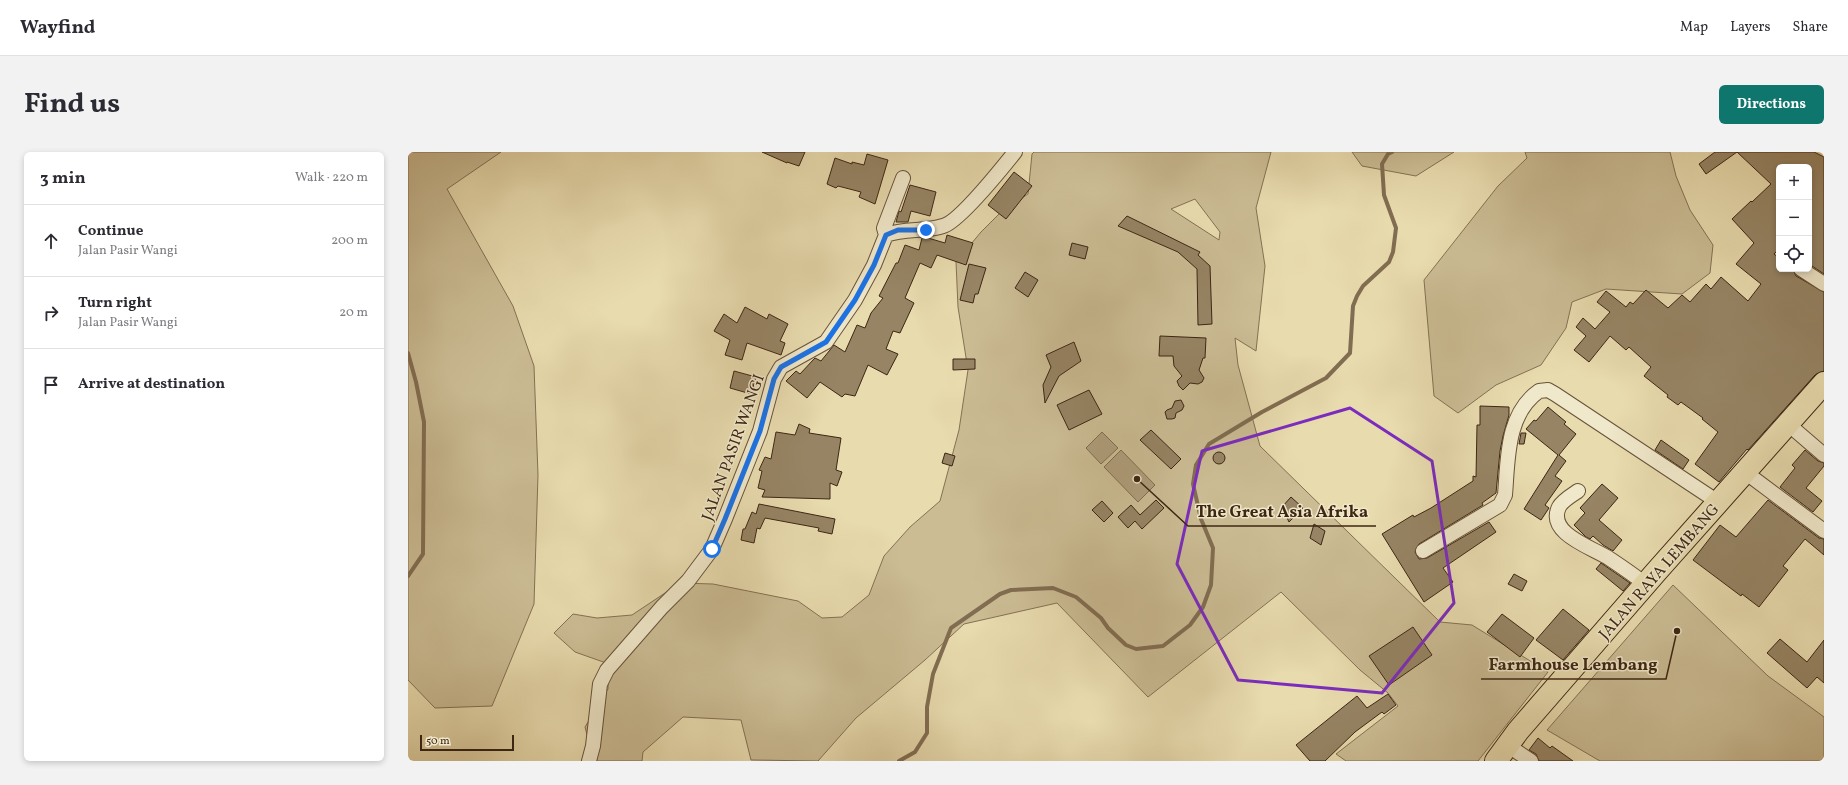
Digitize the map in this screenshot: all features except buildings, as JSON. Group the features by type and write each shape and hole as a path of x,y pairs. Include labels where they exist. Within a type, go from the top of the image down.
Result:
{"main road":[{"name":"JALAN RAYA LEMBANG","path":"1502,753 1645,584 1824,383"}],"street":[{"path":"886,235 898,230 926,230 947,224 979,194 1016,152"},
{"name":"JALAN PASIR WANGI","path":"589,761 593,746 600,684 607,670 662,607 688,581 712,549 760,431 774,379 781,367 826,342 855,300 874,265 886,235 884,228 903,178"},
{"path":"1806,272 1824,284"},
{"path":"1423,551 1500,505 1503,501 1505,495 1510,441 1516,421 1523,408 1539,391 1548,390 1555,394 1718,502"},
{"path":"1788,424 1824,455"},
{"path":"1745,472 1824,531"},
{"path":"1578,491 1560,506 1557,514 1559,526 1566,534 1609,558 1645,584"},
{"path":"1502,753 1531,761"}],"highlighted area":[{"path":"1350,408 1432,461 1454,603 1382,693 1238,680 1177,564 1202,451"}],"shaded area":[{"path":"408,152 501,152 447,189 513,306 534,366 538,475 534,604 492,706 435,708 408,680"},
{"path":"1034,152 1271,152 1256,208 1265,266 1256,351 1235,338 1238,365 1260,446 1440,622 1472,625 1548,672 1478,761 1346,761 1336,754 1398,706 1388,693 1360,670 1281,592 1148,697 1057,603 964,624 925,660 856,718 818,761 751,760 741,720 683,717 643,752 642,761 594,761 585,727 608,689 609,664 575,652 554,633 573,614 597,618 632,615 680,583 713,584 798,601 822,618 842,617 869,595 884,556 910,527 940,501 959,430 968,370 958,307 956,262 981,232 1001,212 1028,194 1032,154","holes":["1195,199 1220,232 1219,240 1171,209"]},
{"path":"1352,152 1454,152 1416,176 1362,166"},
{"path":"1525,152 1670,152 1676,176 1690,210 1713,245 1710,273 1682,294 1606,289 1572,302 1566,328 1541,365 1496,385 1458,413 1434,396 1424,280 1498,186 1527,158"},
{"path":"1102,432 1118,448 1101,464 1086,448"},
{"path":"1121,450 1155,485 1138,502 1104,467"},
{"path":"1673,585 1768,676 1824,717 1824,761 1600,761 1547,730"}],"waterway":[{"path":"899,761 915,752 927,733 927,707 933,674 951,628 1000,594 1011,590 1053,588 1076,597 1101,618 1108,628 1126,645 1136,649 1163,646 1190,625 1203,607 1211,585 1213,548 1201,519 1193,484 1196,465 1209,444 1262,412 1326,378 1350,353 1353,306 1357,296 1363,286 1389,262 1393,252 1396,228 1384,195 1382,164 1388,154 1392,152"},
{"path":"408,353 416,382 424,422 423,554 408,576"}],"place":[{"name":"The Great Asia Afrika","path":"1137,479"},
{"name":"Farmhouse Lembang","path":"1677,631"}],"route":[{"path":"712,549 760,431 774,379 781,367 826,342 855,300 874,265 886,235 898,230 926,230"}]}
